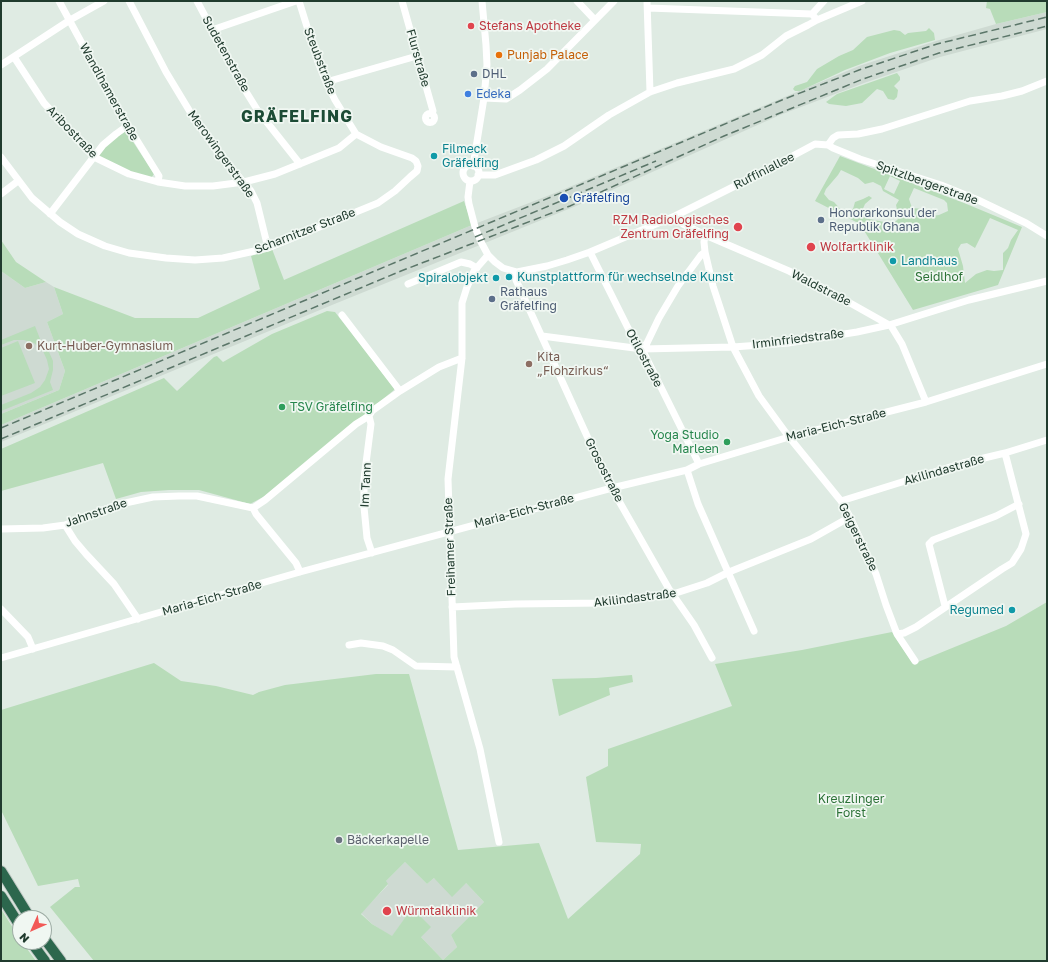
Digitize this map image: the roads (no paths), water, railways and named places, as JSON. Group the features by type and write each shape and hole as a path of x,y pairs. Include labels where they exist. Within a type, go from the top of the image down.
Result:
{"highway":[{"path":"1,871 25,910"},
{"path":"1,896 12,913"},
{"path":"52,948 60,959"},
{"path":"37,950 45,961"}],"street":[{"name":"Wandlhamerstraße","path":"59,1 127,126 159,176 158,182"},
{"path":"1,65 14,58 70,20 104,1"},
{"name":"Merowingerstraße","path":"129,1 166,72 195,120 218,152 251,191 257,203 268,248"},
{"name":"Sudetenstraße","path":"197,1 240,82 258,111 300,164"},
{"path":"212,30 298,1"},
{"name":"Steubstraße","path":"298,1 326,82 356,134"},
{"name":"Flurstraße","path":"402,1 433,111 432,114"},
{"path":"472,166 484,98 487,58 482,1"},
{"path":"577,1 595,20"},
{"path":"484,98 506,99 520,90 547,69 614,1"},
{"path":"470,181 475,179 478,175 495,175 536,160 564,146 609,115 650,92 734,69 762,55 786,36 808,26 824,1"},
{"path":"650,92 648,4 814,17 862,1"},
{"path":"326,82 417,56"},
{"name":"Aribostraße","path":"14,58 44,103 94,157 129,174 158,182 185,186 213,186 244,182 275,174 339,148 356,134"},
{"name":"Ruffiniallee","path":"515,272 547,266 590,252 674,216 759,174 815,144 828,145 833,138 838,135 858,134 882,130 970,101 1022,91 1047,80"},
{"path":"50,214 103,145 127,126"},
{"name":"Scharnitzer Straße","path":"1,157 32,198 50,214 78,234 105,246 129,253 195,260 223,258 268,248 378,203 395,191 417,171 418,166 416,161 412,158 381,147 356,134"},
{"name":"Spitzlbergerstraße","path":"828,145 860,159 942,185 1026,223 1047,236"},
{"path":"470,181 464,176 463,172 467,167 472,166 477,168 478,175"},
{"path":"1,194 18,181"},
{"path":"470,181 468,196 470,208 475,227 488,255 503,268 515,272"},
{"name":"Waldstraße","path":"674,216 683,224 705,235 789,271 827,290 891,326 902,344 926,402"},
{"name":"Geigerstraße","path":"705,235 705,252 713,286 733,347 759,396 789,437 841,501 876,574 897,634 915,661"},
{"name":"Otilostraße","path":"590,252 635,342 642,349 699,464"},
{"path":"642,349 647,343 658,318 678,286 701,255 705,252"},
{"name":"Freihamer Straße","path":"488,255 477,268 467,287 462,303 462,358 448,479 454,657 480,749 499,842"},
{"path":"408,284 462,262 477,268"},
{"name":"Grosostraße","path":"515,272 516,280 607,480 669,589 694,625 712,658"},
{"name":"Irminfriedstraße","path":"542,336 642,349 733,347 788,343 858,332 889,325 969,300 1047,281"},
{"path":"342,315 400,391"},
{"path":"300,572 296,564 256,514 253,508 265,500 356,424 369,416 372,412 400,391 439,367 462,358"},
{"name":"Maria-Eich-Straße","path":"1,658 300,572 612,488 687,470 699,464 789,437 926,402 1047,364"},
{"name":"Im Tann","path":"369,416 371,424 364,479 364,507 367,538 372,553"},
{"name":"Akilindastraße","path":"841,501 963,463 1006,453 1047,440"},
{"path":"897,634 904,633 916,627 945,606 1012,563 1021,549 1026,534 1006,453"},
{"path":"687,470 698,504 754,631"},
{"name":"Jahnstraße","path":"1,529 43,528 65,525 116,505 153,497 197,496 253,508"},
{"path":"945,606 929,544 933,540 996,516 1019,504"},
{"name":"Akilindastraße","path":"452,607 515,604 603,603 673,594 707,583 729,572 811,539 850,517"},
{"path":"65,525 74,541 114,584 138,619"},
{"path":"1,609 28,636 33,649"},
{"path":"349,645 361,643 383,646 393,650 416,666 457,667"}],"railway":[{"path":"1,428 782,100 859,70 937,44 1047,17"},
{"path":"1,439 401,271 570,206 724,136 863,79 939,53 1047,26"},
{"path":"475,237 656,161"}],"place":[{"name":"Stefans Apotheke","path":"471,26"},
{"name":"Punjab Palace","path":"499,55"},
{"name":"DHL","path":"474,74"},
{"name":"Edeka","path":"468,94"},
{"name":"Filmeck Gräfelfing","path":"434,156"},
{"name":"Gräfelfing","path":"564,198"},
{"name":"Honorarkonsul der Republik Ghana","path":"821,220"},
{"name":"RZM Radiologisches Zentrum Gräfelfing","path":"738,227"},
{"name":"Wolfartklinik","path":"811,247"},
{"name":"Landhaus","path":"893,261"},
{"name":"Kunstplattform für wechselnde Kunst","path":"509,277"},
{"name":"Spiralobjekt","path":"496,278"},
{"name":"Rathaus Gräfelfing","path":"492,299"},
{"name":"Kurt-Huber-Gymnasium","path":"29,346"},
{"name":"Kita „Flohzirkus“","path":"529,364"},
{"name":"TSV Gräfelfing","path":"282,407"},
{"name":"Yoga Studio Marleen","path":"727,442"},
{"name":"Regumed","path":"1012,610"},
{"name":"Bäckerkapelle","path":"339,840"},
{"name":"Würmtalklinik","path":"387,911"}],"district":[{"name":"GRÄFELFING","path":"297,117"}],"park label":[{"name":"Seidlhof","path":"939,277"},
{"name":"Kreuzlinger Forst","path":"851,806"}]}
